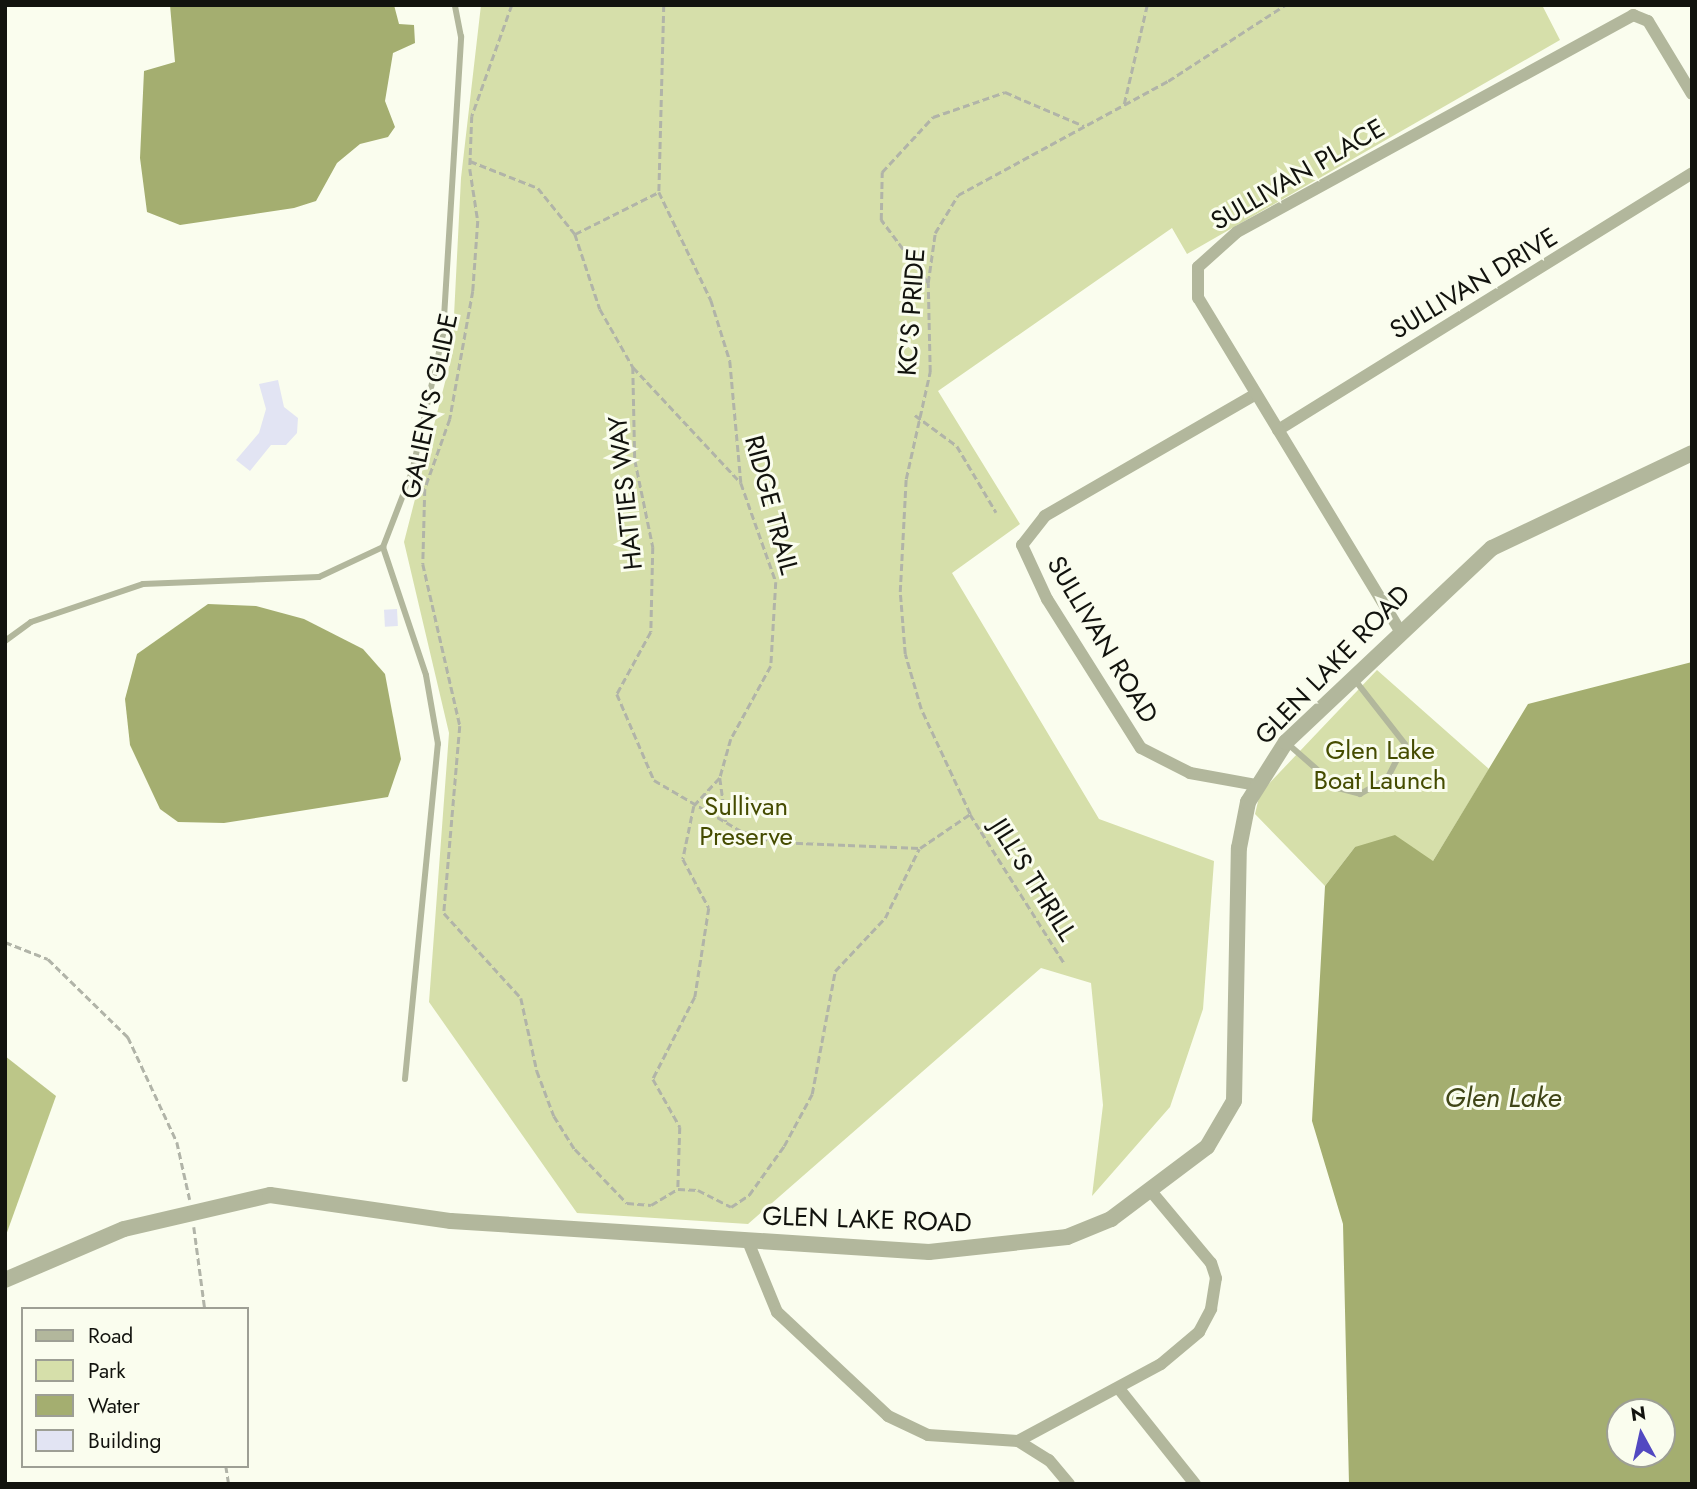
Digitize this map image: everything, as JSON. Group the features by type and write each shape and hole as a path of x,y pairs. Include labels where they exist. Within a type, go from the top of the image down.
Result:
{"street":[{"name":"SULLIVAN PLACE","path":"1399,631 1256,394 1196,286 1207,254 1237,232 1633,15 1647,22 1692,94"},
{"name":"SULLIVAN DRIVE","path":"1278,430 1692,173"},
{"name":"SULLIVAN ROAD","path":"1256,394 1045,516 1022,545 1046,598 1140,748 1190,773 1257,785"},
{"name":"GLEN LAKE ROAD","path":"5,1280 124,1229 192,1209 270,1195 318,1197 451,1221 929,1252 1010,1247 1067,1237 1111,1219 1207,1147 1234,1101 1238,848 1257,785 1286,742 1399,631 1492,548 1692,453"},
{"path":"747,1239 777,1312 888,1416 928,1435 1018,1441 1120,1390 1199,1332 1211,1309 1216,1279 1194,1238 1150,1190"},
{"path":"1120,1390 1195,1484"},
{"path":"1018,1441 1069,1484"}],"lane":[{"path":"405,1079 438,744 426,676 383,547 412,472 443,334 461,37 455,5"},
{"path":"5,640 31,622 143,584 319,577 383,547"},
{"path":"1286,742 1338,788 1360,794 1387,779 1405,744 1353,678"}],"path":[{"name":"GALIEN'S GLIDE","path":"512,5 472,116 470,161 478,221 473,291 450,419 425,489 423,564 460,726 444,913 521,998 537,1071 554,1116 575,1149 627,1203 651,1205 678,1189"},
{"name":"RIDGE TRAIL","path":"664,5 659,192 711,300 730,361 741,483 776,582 771,666 731,739 720,778 694,806"},
{"path":"1124,105 1147,5"},
{"name":"KC'S PRIDE","path":"970,814 921,709 905,654 900,592 915,415 930,372 928,283 935,233 958,195 1124,105 1285,5"},
{"path":"928,283 881,220 882,172 933,117 1005,92 1084,127"},
{"path":"470,161 538,188 575,234 600,309 634,367 741,483"},
{"path":"575,234 659,192"},
{"name":"HATTIES WAY","path":"634,367 635,460 653,547 651,632 617,694 654,780 694,806 775,842 920,848"},
{"path":"915,415 957,446 996,512"},
{"path":"720,778 726,822"},
{"path":"694,806 683,859 709,908 706,955 695,997 653,1079 680,1127 678,1189 698,1190 732,1207 749,1195 784,1146 812,1094 835,971 885,918 920,848 970,814"},
{"name":"JILL'S THRILL","path":"970,814 1065,964"},
{"path":"5,942 48,959 128,1037 177,1142 192,1209 205,1307"}],"green space":[{"name":"Sullivan Preserve","path":"481,5 1542,5 1560,40 1187,254 1172,228 938,391 1020,524 952,573 1099,819 1214,861 1203,1009 1170,1107 1092,1196 1103,1105 1091,983 1041,968 748,1224 577,1213 429,1002 449,733 404,542 452,355 461,178"},
{"name":"Glen Lake Boat Launch","path":"1377,670 1489,769 1433,861 1355,847 1325,886 1255,814 1260,793"}],"shaded area":[{"path":"5,1056 56,1096 5,1238"}],"water":[{"path":"170,5 394,5 399,24 414,25 415,43 393,53 385,101 395,127 388,137 360,144 337,163 316,201 294,208 180,225 147,212 140,158 144,71 175,62"},
{"path":"208,604 256,606 304,619 363,649 385,674 401,759 388,797 224,823 178,822 160,809 130,745 125,699 137,654"},
{"name":"Glen Lake","path":"1692,662 1692,1484 1349,1484 1343,1224 1312,1121 1325,886 1355,847 1395,835 1433,861 1528,704"}],"building":[{"path":"278,380 284,407 298,418 297,433 286,445 271,445 250,471 236,460 259,433 266,409 259,384"},
{"path":"397,609 398,626 385,627 384,610"}]}
